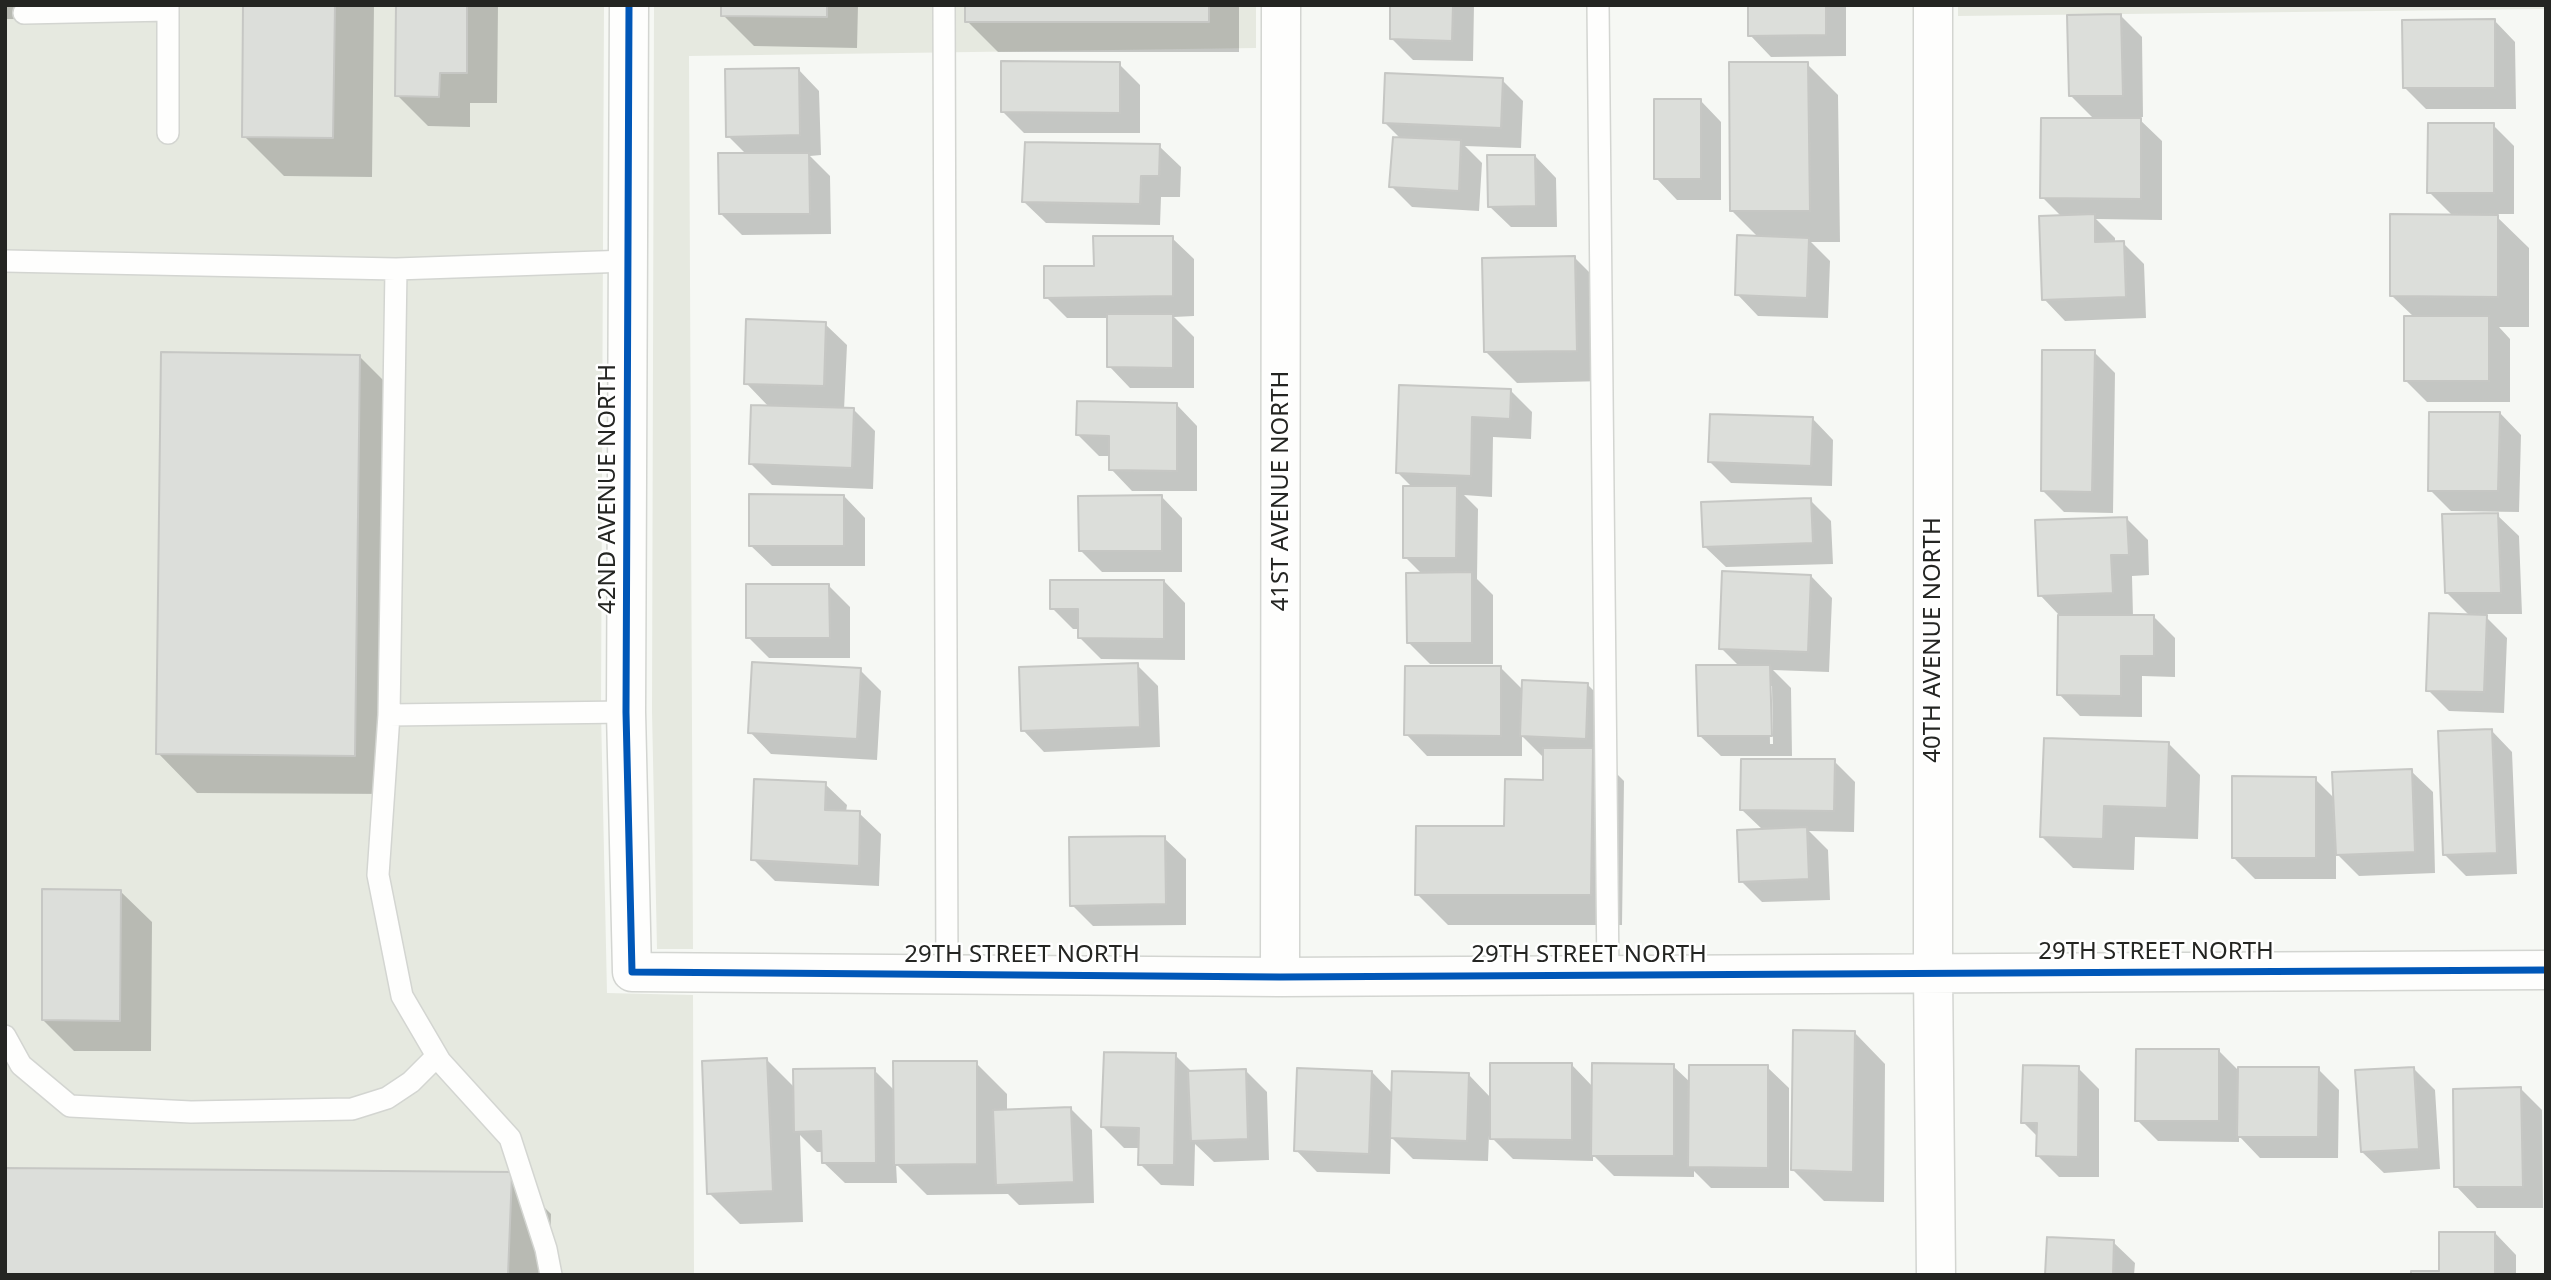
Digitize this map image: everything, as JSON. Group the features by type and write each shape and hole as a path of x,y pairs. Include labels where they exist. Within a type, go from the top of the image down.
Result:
{"street":[{"name":"42ND AVENUE NORTH","path":"629,5 626,712 632,972"},
{"name":"41ST AVENUE NORTH","path":"1280,976 1281,5"},
{"name":"40TH AVENUE NORTH","path":"1933,5 1933,973 1936,1275"},
{"name":"29TH STREET NORTH","path":"632,972 1280,976 2546,970"}],"lane":[{"path":"944,5 947,974"},
{"path":"1598,5 1608,975"},
{"path":"24,13 168,7 168,133"},
{"path":"5,261 396,269 628,261"},
{"path":"396,269 389,715 378,875 402,996 437,1056 510,1138 547,1249 551,1275"},
{"path":"389,715 626,712"},
{"path":"5,1036 20,1065 70,1106 191,1112 352,1109 387,1098 411,1082 437,1056"}],"shaded area":[{"path":"5,5 604,5 601,712 607,993 693,995 694,1275 5,1275"},
{"path":"654,5 1256,5 1256,48 689,56 693,949 657,949 652,712"},
{"path":"1958,5 2546,5 2546,9 1958,16"}],"building":[{"path":"243,5 335,5 333,138 242,137"},
{"path":"396,5 467,5 467,73 440,73 439,97 395,96"},
{"path":"721,5 827,5 827,17 721,16"},
{"path":"965,5 1209,5 1209,22 965,22"},
{"path":"1390,5 1453,5 1452,41 1390,39"},
{"path":"1748,5 1826,5 1826,35 1748,36"},
{"path":"2121,14 2123,96 2069,96 2067,15"},
{"path":"2495,19 2495,88 2403,88 2402,20"},
{"path":"1001,61 1120,62 1120,113 1001,112"},
{"path":"1729,62 1808,62 1810,211 1730,211"},
{"path":"799,68 800,135 726,137 725,69"},
{"path":"1385,73 1503,78 1501,128 1383,123"},
{"path":"1654,99 1701,99 1701,179 1654,179"},
{"path":"2041,118 2141,118 2141,199 2040,198"},
{"path":"2428,123 2494,123 2494,193 2427,193"},
{"path":"1393,137 1461,140 1459,191 1389,187"},
{"path":"1025,142 1160,144 1159,176 1141,176 1140,204 1022,202"},
{"path":"718,153 809,153 810,214 719,214"},
{"path":"1487,155 1535,155 1536,206 1488,207"},
{"path":"2095,214 2095,242 2124,241 2126,297 2042,300 2039,216"},
{"path":"2390,214 2498,215 2498,297 2390,296"},
{"path":"1737,235 1809,238 1807,298 1735,295"},
{"path":"1093,236 1173,236 1173,296 1044,298 1044,266 1094,266"},
{"path":"1575,256 1577,351 1484,352 1482,258"},
{"path":"1107,314 1173,314 1173,368 1107,367"},
{"path":"2404,316 2489,316 2489,381 2404,381"},
{"path":"746,319 826,322 824,386 744,384"},
{"path":"2042,350 2095,350 2092,492 2041,491"},
{"path":"161,352 360,355 355,756 156,754"},
{"path":"1399,385 1511,389 1510,419 1472,417 1471,476 1396,473"},
{"path":"1077,401 1177,403 1177,471 1109,470 1109,436 1076,435"},
{"path":"751,405 854,408 852,468 749,464"},
{"path":"2429,412 2500,412 2498,491 2428,491"},
{"path":"1710,414 1813,417 1811,466 1708,462"},
{"path":"1403,486 1457,486 1456,558 1403,558"},
{"path":"749,494 844,495 844,546 749,546"},
{"path":"1162,495 1162,551 1079,551 1078,496"},
{"path":"1811,498 1813,543 1703,547 1701,502"},
{"path":"2498,513 2501,593 2445,593 2442,514"},
{"path":"2127,517 2129,555 2111,555 2113,593 2038,596 2035,520"},
{"path":"1722,571 1811,575 1808,652 1719,649"},
{"path":"1472,572 1472,643 1407,643 1406,573"},
{"path":"1050,580 1164,580 1164,639 1078,638 1078,609 1050,609"},
{"path":"746,584 829,584 830,638 746,638"},
{"path":"2429,613 2487,615 2484,692 2426,691"},
{"path":"2058,615 2154,615 2154,656 2121,656 2121,696 2057,695"},
{"path":"752,662 861,668 857,739 748,733"},
{"path":"1138,663 1140,727 1021,731 1019,667"},
{"path":"1696,665 1770,665 1772,736 1698,736"},
{"path":"1405,666 1501,666 1501,736 1404,735"},
{"path":"1522,680 1588,683 1586,739 1520,736"},
{"path":"2492,729 2497,853 2443,855 2438,731"},
{"path":"2044,738 2169,742 2167,808 2104,806 2103,839 2040,837"},
{"path":"1543,748 1593,748 1591,895 1415,895 1416,826 1504,826 1505,779 1543,780"},
{"path":"1741,759 1835,759 1834,811 1740,810"},
{"path":"2412,769 2415,852 2336,855 2332,772"},
{"path":"2232,776 2316,777 2316,858 2232,858"},
{"path":"754,779 826,782 825,810 860,811 859,866 751,860"},
{"path":"1807,827 1809,879 1739,882 1737,830"},
{"path":"1165,836 1166,904 1070,906 1069,837"},
{"path":"42,889 121,890 120,1021 42,1020"},
{"path":"1793,1030 1855,1031 1853,1172 1791,1170"},
{"path":"2136,1049 2219,1049 2219,1121 2135,1121"},
{"path":"1104,1052 1176,1053 1174,1165 1138,1165 1139,1128 1101,1127"},
{"path":"767,1058 773,1191 707,1194 702,1061"},
{"path":"893,1061 977,1061 977,1164 894,1165"},
{"path":"1490,1063 1572,1063 1572,1140 1490,1139"},
{"path":"1592,1063 1674,1064 1674,1156 1591,1156"},
{"path":"1689,1065 1768,1065 1768,1168 1688,1167"},
{"path":"2023,1065 2079,1066 2078,1157 2036,1156 2037,1123 2021,1123"},
{"path":"2238,1067 2319,1067 2318,1137 2237,1137"},
{"path":"2414,1067 2419,1149 2361,1152 2355,1070"},
{"path":"875,1068 876,1163 822,1163 821,1131 794,1132 793,1069"},
{"path":"1297,1068 1372,1071 1369,1154 1294,1151"},
{"path":"1246,1069 1248,1139 1191,1141 1188,1071"},
{"path":"1392,1071 1469,1073 1467,1141 1390,1138"},
{"path":"2521,1087 2523,1187 2454,1187 2453,1089"},
{"path":"1071,1107 1074,1182 996,1185 993,1110"},
{"path":"5,1168 512,1172 508,1275 5,1275"},
{"path":"2439,1232 2495,1232 2495,1275 2411,1275 2411,1271 2439,1271"},
{"path":"2047,1237 2114,1240 2113,1275 2045,1275"}],"cycle path":[{"path":"629,5 626,712 632,972 1280,977 2546,970"}]}
